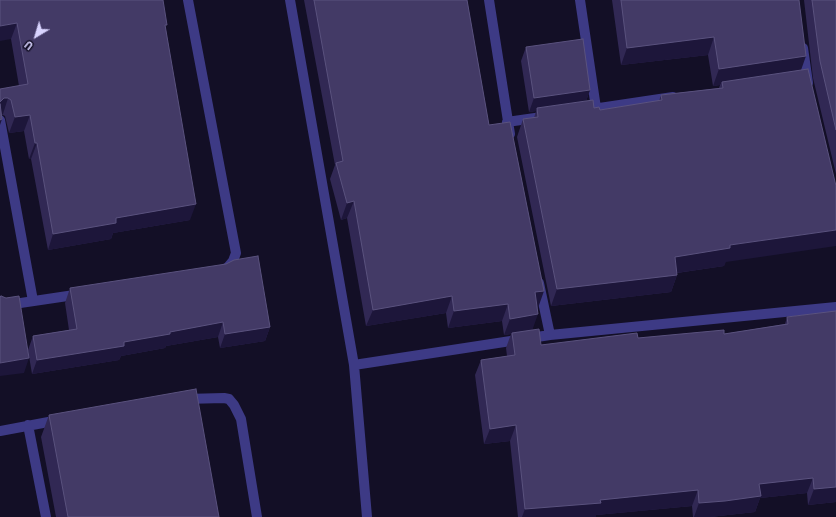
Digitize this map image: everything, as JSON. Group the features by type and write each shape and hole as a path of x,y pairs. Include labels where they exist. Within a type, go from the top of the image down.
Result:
{"street":[{"path":"188,0 236,253 233,261 228,267 220,272 212,273"},
{"path":"290,0 354,365 367,517"},
{"path":"488,0 512,145"},
{"path":"580,0 596,108"},
{"path":"802,39 803,79 810,94"},
{"path":"574,112 682,96"},
{"path":"507,122 544,116"},
{"path":"0,120 33,301"},
{"path":"538,276 550,335"},
{"path":"0,306 88,292"},
{"path":"354,365 550,335 836,307"},
{"path":"176,400 224,398 229,400 234,405 242,419 257,517"},
{"path":"0,431 67,419"},
{"path":"28,425 46,517"}],"building":[{"path":"0,0 163,0 167,25 165,25 196,204 116,218 116,223 53,234 37,143 35,143 30,115 15,117 11,100 4,98 0,102 0,89 28,84 17,23 0,26"},
{"path":"314,0 467,0 489,125 510,122 544,291 535,292 538,314 510,319 508,304 454,311 452,296 373,310 354,201 347,203 336,163 343,161"},
{"path":"621,0 799,0 806,56 719,69 714,37 627,48"},
{"path":"812,0 836,0 836,130 820,61"},
{"path":"583,39 590,90 534,98 526,47"},
{"path":"808,69 836,186 836,230 730,245 730,248 675,257 677,275 557,289 523,119 538,117 537,108 593,100 594,108 599,107 600,110 662,100 661,95 723,88 722,82"},
{"path":"0,104 2,119 0,120"},
{"path":"258,256 270,327 225,334 223,322 170,332 170,334 124,342 124,346 37,360 33,336 77,329 70,288 226,264 234,260"},
{"path":"1,296 6,298 19,296 29,358 0,363"},
{"path":"836,311 836,487 814,489 813,478 759,484 761,496 725,501 699,503 698,490 600,500 601,503 525,509 516,425 490,429 481,360 515,355 512,333 539,329 541,345 637,333 638,338 724,330 724,334 788,324 787,317"},
{"path":"196,389 219,517 68,517 49,415"}]}
